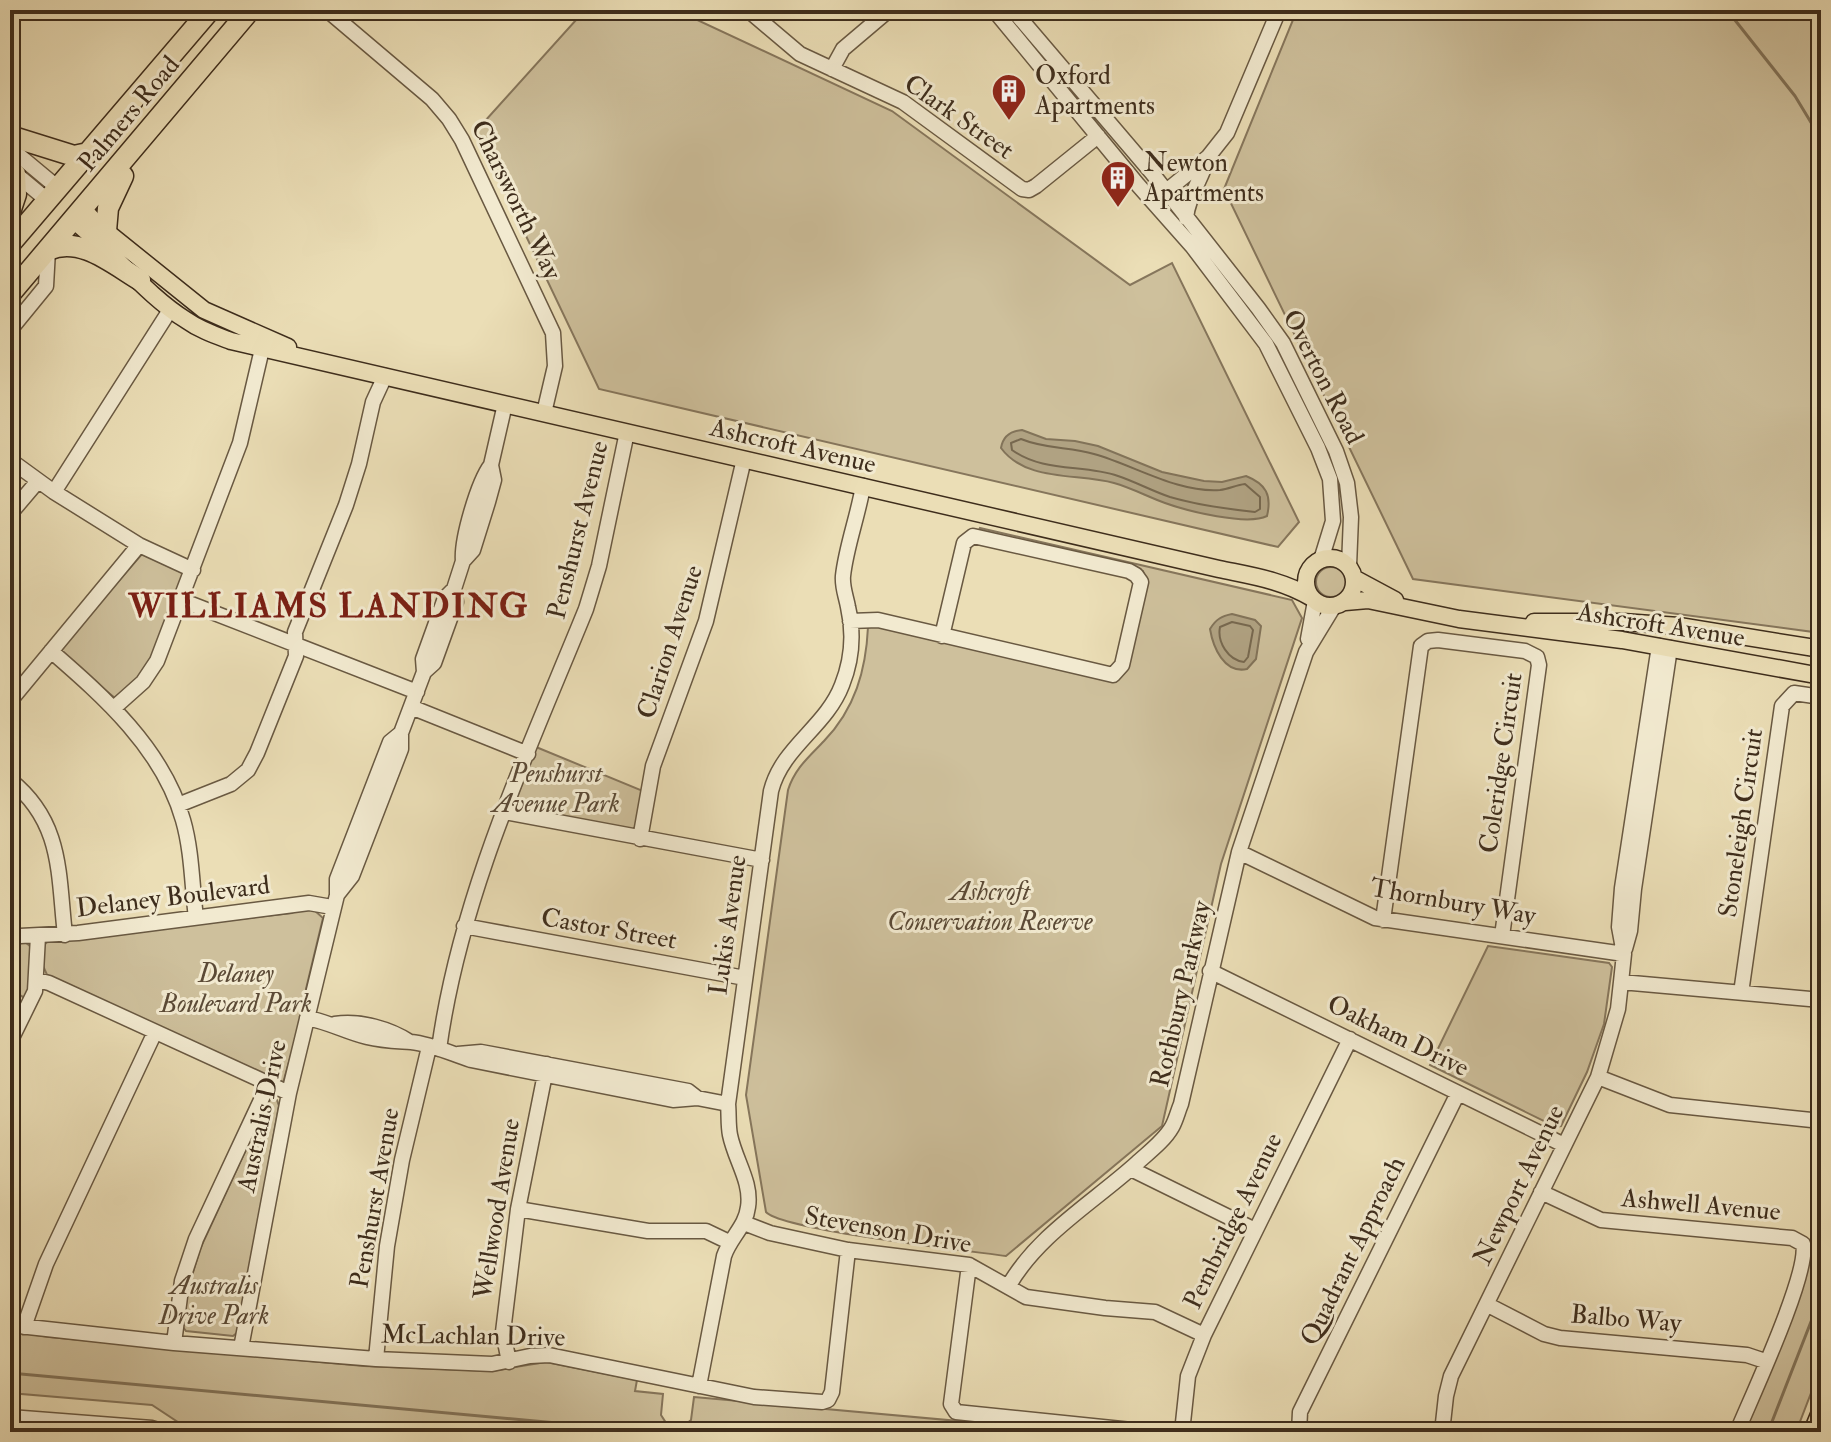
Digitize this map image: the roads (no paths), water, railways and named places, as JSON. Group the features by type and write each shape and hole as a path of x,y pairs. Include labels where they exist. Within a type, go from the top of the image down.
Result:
{"highway":[{"name":"Palmers Road","path":"10,244 210,10"},
{"name":"Palmers Road","path":"10,294 250,10"},
{"path":"106,231 105,221 114,192 146,134"},
{"path":"10,136 74,156 88,153"},
{"path":"10,212 16,194 12,172"},
{"path":"53,194 78,215"},
{"path":"48,250 64,245 87,250 140,280"},
{"path":"1814,1432 1821,1415"}],"main road":[{"name":"Ashcroft Avenue","path":"78,215 106,231 204,310 315,359"},
{"name":"Ashcroft Avenue","path":"78,215 170,310 207,332 262,349 1261,577 1292,586 1314,600"},
{"path":"1336,559 1352,572 1354,588 1340,604 1324,606 1314,600 1306,585 1315,566 1336,559"},
{"name":"Ashcroft Avenue","path":"1261,577 1315,566"},
{"name":"Ashcroft Avenue","path":"1352,572 1413,609"},
{"name":"Ashcroft Avenue","path":"1340,604 1368,600 1493,624 1664,647 1821,676"},
{"name":"Ashcroft Avenue","path":"1493,624 1575,621 1643,623 1821,649"},
{"path":"1643,623 1663,632 1669,642 1664,647"}],"street":[{"name":"Charsworth Way","path":"327,10 432,99 462,140 553,333 556,357 544,413"},
{"name":"Clark Street","path":"748,10 795,51 903,102 1026,190 1036,186 1098,136"},
{"path":"832,69 847,44 889,10"},
{"name":"Overton Road","path":"994,10 1098,136 1186,218 1274,330 1340,460 1350,498 1352,572"},
{"name":"Overton Road","path":"1013,10 1159,196 1276,362 1330,479 1334,510 1332,531 1315,566"},
{"path":"1159,196 1208,157 1233,123 1279,10"},
{"path":"10,148 53,194"},
{"path":"1186,218 1187,207 1204,173 1208,157"},
{"path":"12,172 53,194"},
{"path":"10,330 46,286 48,250"},
{"path":"54,492 170,310"},
{"path":"115,707 139,687 152,669 181,600 240,443 262,349"},
{"path":"178,805 224,788 248,770 260,746 296,656 295,632 353,483 378,374"},
{"name":"Australis Drive","path":"241,1348 289,1093 337,879 390,742 401,733 417,692 424,672 423,659 445,598 454,589 463,561 462,547 482,478 491,465 505,404"},
{"name":"Penshurst Avenue","path":"376,1359 392,1217 402,1160 464,926 505,812 586,609 599,566 627,432"},
{"name":"Clarion Avenue","path":"640,839 653,766 702,638 744,459"},
{"path":"10,460 54,492 139,545 193,570"},
{"path":"10,514 38,481"},
{"name":"Lukis Avenue","path":"744,1223 749,1205 748,1185 730,1134 728,1104 773,783 790,752 825,717 837,696 849,663 852,643 843,579 863,486"},
{"path":"850,621 878,620 942,636 1113,675 1122,665 1141,582 1129,571 973,536 964,543 942,636"},
{"path":"10,701 139,545"},
{"path":"181,600 417,692"},
{"name":"Rothbury Parkway","path":"1008,1287 1036,1248 1131,1169 1172,1127 1181,1104 1239,852 1306,652 1314,600"},
{"name":"Rothbury Parkway","path":"1306,652 1340,604"},
{"name":"Coleridge Circuit","path":"1383,920 1421,646 1438,640 1525,651 1537,657 1539,665 1502,936"},
{"name":"Newport Avenue","path":"1442,1432 1451,1376 1598,1077 1618,1009 1624,954 1619,927 1628,889 1664,647"},
{"path":"51,651 115,707 161,772 178,805 185,828 196,918"},
{"name":"Stoneleigh Circuit","path":"1741,993 1782,706 1794,693 1821,697"},
{"path":"411,707 528,754"},
{"path":"10,780 37,806 50,829 57,854 65,935"},
{"path":"505,812 762,860"},
{"name":"Thornbury Way","path":"1239,852 1368,916 1383,920 1624,954"},
{"name":"Delaney Boulevard","path":"13,936 65,935 334,901"},
{"name":"Castor Street","path":"464,926 745,978"},
{"path":"10,1042 35,991 38,936"},
{"name":"Oakham Drive","path":"1210,971 1564,1145"},
{"path":"37,980 289,1093"},
{"path":"1621,982 1821,1000"},
{"path":"307,1018 335,1024 353,1022 399,1034 411,1042 471,1060 546,1070 673,1100 697,1098 728,1104"},
{"path":"17,1326 155,1032"},
{"name":"Pembridge Avenue","path":"1182,1432 1188,1376 1204,1335 1350,1039"},
{"name":"Wellwood Avenue","path":"509,1362 503,1332 518,1209 546,1070"},
{"path":"1598,1077 1670,1105 1821,1121"},
{"path":"174,1343 182,1281 196,1239 268,1085"},
{"name":"Quadrant Approach","path":"1299,1432 1300,1412 1458,1093"},
{"path":"1131,1169 1255,1230"},
{"name":"Ashwell Avenue","path":"1541,1192 1601,1220 1800,1241 1804,1252 1792,1300 1737,1432"},
{"path":"518,1209 648,1231 706,1231 729,1242"},
{"path":"699,1386 729,1242 744,1223"},
{"name":"Stevenson Drive","path":"744,1223 770,1233 848,1250 969,1265 1026,1297 1155,1312 1204,1335"},
{"name":"McLachlan Drive","path":"17,1326 174,1343 376,1359 492,1364 549,1355 754,1397 822,1402 828,1400 832,1392 848,1250"},
{"path":"969,1265 952,1408 961,1414 1151,1432"},
{"name":"Balbo Way","path":"1488,1305 1544,1334 1560,1338 1747,1355 1765,1361"},
{"path":"18,1422 152,1428 165,1432"}],"water":[{"path":"1022,430 1046,439 1098,446 1162,472 1204,481 1222,482 1246,476 1266,491 1269,502 1267,516 1246,519 1217,516 1159,501 1114,483 1038,471 1012,459 1001,448 1008,435"},
{"path":"1232,614 1255,620 1261,626 1256,659 1247,669 1232,667 1221,658 1210,629 1222,617"}],"waterway":[{"path":"1727,10 1795,96 1821,139"},
{"path":"1768,1432 1821,1296"},
{"path":"10,1373 655,1432"}],"place":[{"name":"Oxford Apartments","path":"1009,122"},
{"name":"Newton Apartments","path":"1118,209"}],"district":[{"name":"WILLIAMS LANDING","path":"329,606"}],"park label":[{"name":"Penshurst Avenue Park","path":"556,789"},
{"name":"Ashcroft Conservation Reserve","path":"990,907"},
{"name":"Delaney Boulevard Park","path":"236,989"},
{"name":"Australis Drive Park","path":"214,1301"}]}
